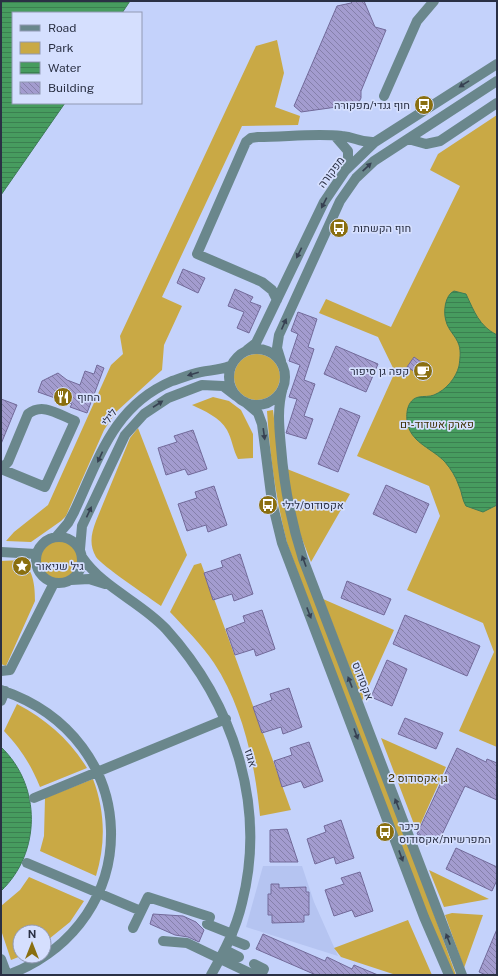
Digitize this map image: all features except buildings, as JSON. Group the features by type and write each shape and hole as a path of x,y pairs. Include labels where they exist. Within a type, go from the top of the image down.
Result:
{"street":[{"path":"384,96 417,21 434,1"},
{"name":"מפקורה","path":"247,350 256,343 324,202 344,171 376,142 497,64"},
{"path":"245,402 254,405 272,401 283,387 285,374 277,348 279,335 340,201 356,178 374,161 497,81"},
{"path":"408,139 426,144 440,142 497,103"},
{"path":"433,123 431,136 433,140 440,142"},
{"path":"277,300 272,290 262,282 197,254 246,142 251,138 258,137 326,135 342,136 366,143 376,142"},
{"path":"335,136 348,152 348,161 344,171"},
{"path":"236,396 229,382 230,366 240,353 257,348 274,354 281,362"},
{"name":"לילי","path":"56,537 68,523 74,512 114,428 135,404 171,382 188,375 223,369 230,366"},
{"path":"81,553 70,539 56,537 44,542 36,554 38,569 42,576 54,583 71,580 80,570 81,553 82,526 125,435 144,414 168,398 202,385 223,386 258,413 262,424 272,502 282,543 424,917 449,975"},
{"name":"אקסודוס","path":"283,387 278,410 283,474 293,525 303,559 462,975"},
{"path":"41,408 74,422 45,487 1,469 8,462 28,414 35,409 41,408"},
{"path":"1,552 36,554"},
{"name":"אגוז","path":"81,553 88,566 113,587 143,607 170,634 195,666 226,719 244,778 250,822 247,878 242,902 231,936 211,975"},
{"name":"אגוז","path":"71,580 89,579 100,581 113,587"},
{"path":"6,670 54,583"},
{"path":"1,701 3,690 27,701 58,720 78,740 97,772 106,796 110,814 111,831 108,865 98,893 82,921 63,943 42,959 7,975 1,959"},
{"path":"34,798 226,719"},
{"path":"28,863 98,893 143,907 167,909"},
{"path":"133,928 148,897 210,917 208,922"},
{"path":"178,913 208,922 207,924 245,945"},
{"path":"163,941 186,943 209,954 236,961"},
{"path":"225,950 254,975"},
{"path":"254,964 264,969 261,975"}],"shaded area":[{"path":"263,866 302,866 314,902 338,956 246,927"}],"green space":[{"path":"277,40 284,73 275,107 300,116 298,125 242,126 162,297 182,306 164,345 162,370 116,412 104,430 66,516 31,542 6,541 14,532 48,505 111,365 123,354 120,336 256,46"},
{"name":"פארק אשדוד-ים","path":"497,115 497,747 459,731 494,652 483,623 407,590 440,516 429,486 357,456 395,372 378,337 319,313 326,299 391,327 460,186 430,170 438,154"},
{"path":"262,354 266,355 276,364 279,368 279,386 270,396 262,400 252,400 244,396 235,386 234,372 238,364 248,355"},
{"path":"213,397 229,401 241,410 253,434 253,458 238,459 229,433 224,425 211,415 192,405"},
{"path":"273,410 284,500 456,975 453,975 430,926 287,543 274,478 270,445 267,411"},
{"path":"138,428 187,555 161,606 100,561 96,557 92,548 92,535 96,521 130,438"},
{"path":"287,469 350,494 311,562 295,521"},
{"path":"59,540 67,542 73,546 77,552 79,560 77,568 73,574 67,578 59,580 51,578 45,574 41,568 39,560 41,552 45,546 51,542"},
{"path":"1,561 17,561 23,563 27,567 34,583 35,596 35,601 6,666 1,664"},
{"path":"201,563 291,810 260,816 251,756 233,698 209,656 170,612 194,565"},
{"path":"323,599 394,630 362,701"},
{"path":"17,704 48,724 65,739 87,768 40,787 16,744 4,731"},
{"name":"גן אקסודוס 2","path":"381,738 446,767 417,832"},
{"path":"93,779 100,803 103,827 103,839 96,876 40,851 44,836 45,798"},
{"path":"429,870 489,899 444,907"},
{"path":"29,877 84,901 70,922 52,937 52,924 12,924 11,960 1,930 1,906 20,890"},
{"path":"452,913 483,915 464,968 445,915"},
{"path":"408,920 432,975 396,975 341,957 334,948"}],"water":[{"path":"1,1 130,1 123,12 12,12 12,104 64,104 1,195"},
{"path":"454,291 466,294 481,323 497,335 497,505 483,512 466,506 460,488 449,467 440,457 414,437 410,431 407,421 409,404 415,398 432,396 443,390 456,375 458,370 460,348 447,324 445,317 447,300"},
{"path":"1,747 14,763 24,781 30,800 31,819 29,839 24,858 14,876 1,891"}],"place":[{"name":"חוף גנדי/מפקורה","path":"424,105"},
{"name":"חוף הקשתות","path":"339,228"},
{"name":"קפה גן סיפור","path":"423,371"},
{"name":"החוף","path":"63,397"},
{"name":"אקסודוס/לילי","path":"268,505"},
{"name":"גיל שניאור","path":"22,566"},
{"name":"כיכר המפרשיות/אקסודוס","path":"385,832"}]}
